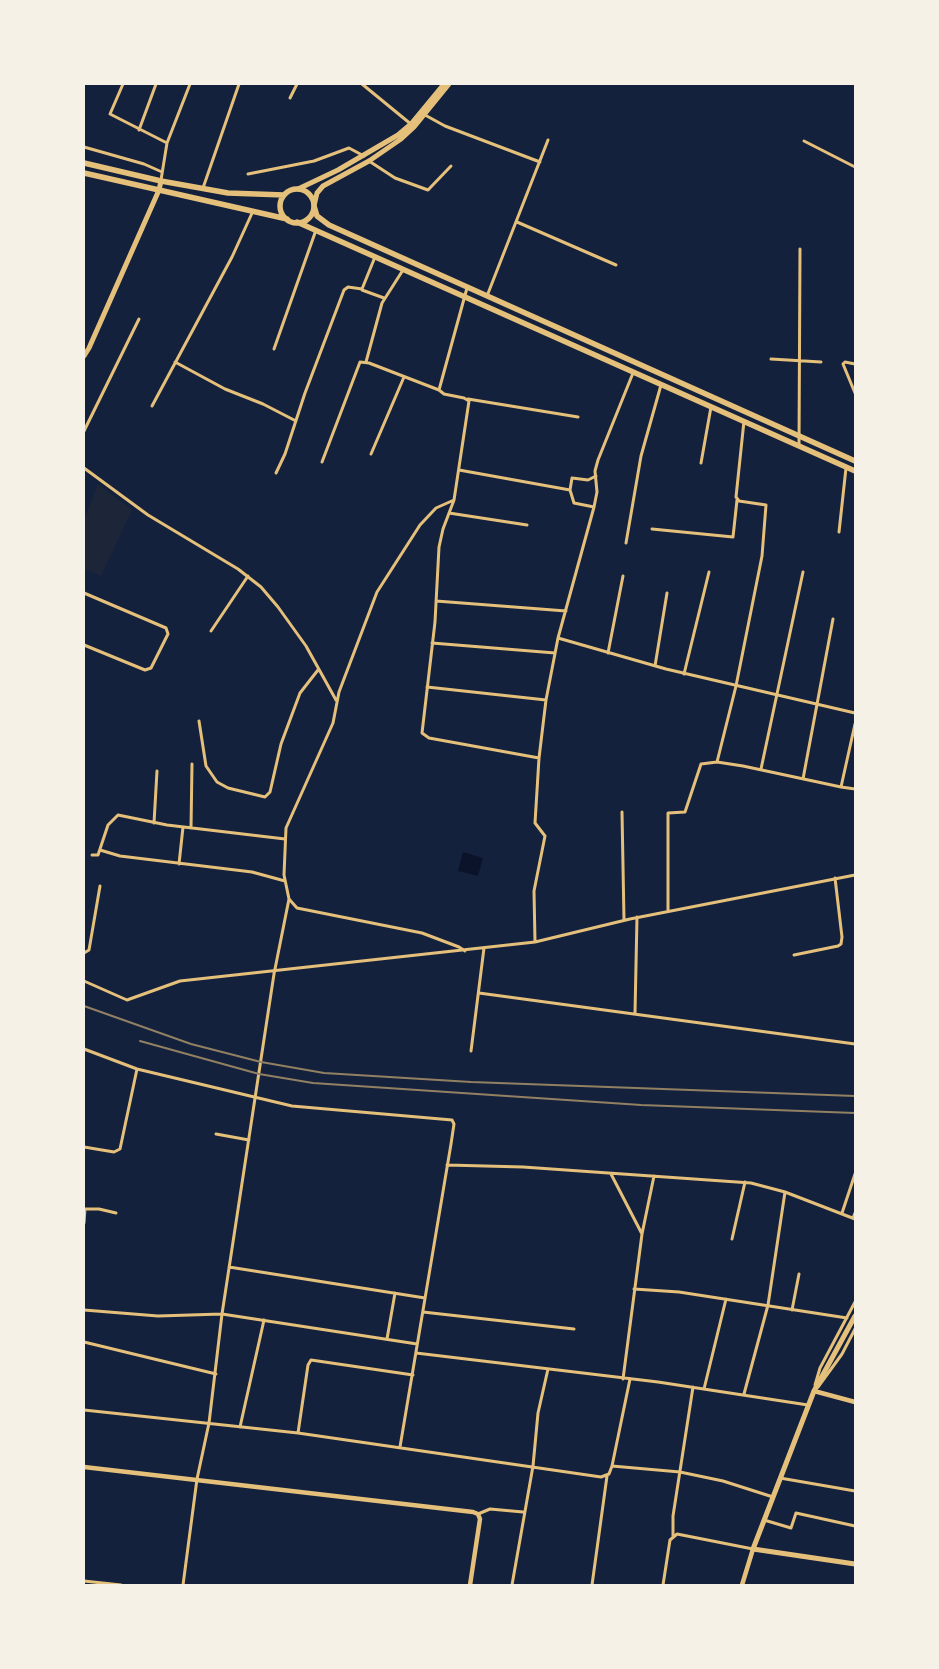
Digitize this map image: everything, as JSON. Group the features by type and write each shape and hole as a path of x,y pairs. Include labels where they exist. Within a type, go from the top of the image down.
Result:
{"highway":[{"path":"84,163 161,181 228,193 284,195 298,189 307,192 317,216 329,225 854,461"},
{"path":"84,173 253,210 297,222 855,471"},
{"path":"284,195 280,205 287,219"},
{"path":"297,222 307,220 314,206"}],"main road":[{"path":"298,189 386,144 412,126 444,84"},
{"path":"314,206 317,193 323,186 388,149 424,115 449,84"},
{"path":"84,356 159,190 161,181"},
{"path":"855,1316 814,1391 753,1549 855,1564"}],"street":[{"path":"123,84 110,114 167,143"},
{"path":"139,130 156,84"},
{"path":"161,181 167,143 190,84"},
{"path":"203,188 238,84"},
{"path":"290,98 297,84"},
{"path":"362,84 412,126"},
{"path":"424,115 445,126 540,162"},
{"path":"487,297 548,140"},
{"path":"804,141 855,167"},
{"path":"84,147 144,164 162,172"},
{"path":"248,174 306,163 349,148 364,156"},
{"path":"369,161 398,179 428,190 450,166"},
{"path":"152,406 232,257 253,210"},
{"path":"517,222 616,265"},
{"path":"274,349 316,230"},
{"path":"799,446 801,361 800,249"},
{"path":"362,290 375,257"},
{"path":"366,362 384,298 403,269"},
{"path":"276,473 344,290 348,287 384,298"},
{"path":"439,390 467,288"},
{"path":"84,430 139,319"},
{"path":"771,359 821,362"},
{"path":"322,462 358,364 362,361 439,390 444,394 578,417"},
{"path":"175,362 225,390 263,404 296,421"},
{"path":"855,364 845,362 843,364 855,393"},
{"path":"535,942 534,891 545,836 543,830 535,823 539,758 546,700 558,638 594,506 597,492 598,460 633,373"},
{"path":"371,454 404,377"},
{"path":"626,543 639,464 662,385"},
{"path":"467,399 469,404 454,500 439,547 432,643 421,732 424,736 539,758"},
{"path":"701,463 711,406"},
{"path":"652,529 734,537 736,495 744,421"},
{"path":"839,532 846,467"},
{"path":"84,468 148,514 248,576 278,607 336,700"},
{"path":"459,470 570,490"},
{"path":"594,506 574,503 570,490 572,478 588,480 596,476"},
{"path":"183,1585 196,1479 209,1423 229,1267 275,971 289,899 284,880 285,839 289,822 332,723 336,700 379,587 420,525 436,508 454,500"},
{"path":"717,762 736,686 762,556 766,506 737,500"},
{"path":"449,513 527,526"},
{"path":"684,674 709,572"},
{"path":"761,769 803,572"},
{"path":"211,631 248,576"},
{"path":"608,653 623,576"},
{"path":"84,593 166,628 168,634 151,668 144,670 84,645"},
{"path":"655,666 667,593"},
{"path":"436,601 566,611"},
{"path":"803,779 833,618"},
{"path":"558,638 684,674 855,713"},
{"path":"432,643 555,653"},
{"path":"199,721 206,766 217,782 228,788 265,798 270,792 281,744 300,693 318,670"},
{"path":"427,687 546,700"},
{"path":"842,787 853,744 855,724"},
{"path":"668,911 668,813 685,812 698,766 701,764 717,762 761,769 855,789"},
{"path":"191,828 192,764"},
{"path":"154,822 158,771"},
{"path":"622,812 624,920"},
{"path":"92,855 98,855 108,825 118,815 183,827 285,839"},
{"path":"179,864 183,827"},
{"path":"100,850 120,856 252,872 284,880"},
{"path":"84,981 127,1000 180,981 535,942 637,917 855,875"},
{"path":"794,955 840,944 842,937 835,878"},
{"path":"84,953 89,949 100,886"},
{"path":"289,899 297,908 422,933 453,944 465,951"},
{"path":"635,1013 637,917"},
{"path":"471,1051 484,948"},
{"path":"479,993 855,1044"},
{"path":"84,1049 137,1069 292,1106 452,1120 453,1131 400,1446"},
{"path":"84,1147 114,1152 120,1149 137,1069"},
{"path":"216,1134 249,1140"},
{"path":"447,1165 745,1182 785,1192 854,1219 855,1213"},
{"path":"611,1173 642,1234"},
{"path":"842,1213 855,1174"},
{"path":"623,1379 642,1234 654,1176"},
{"path":"732,1239 745,1182"},
{"path":"744,1394 768,1305 785,1192"},
{"path":"84,1223 84,1208 116,1213"},
{"path":"229,1267 425,1298"},
{"path":"792,1310 799,1274"},
{"path":"634,1289 679,1292 847,1318"},
{"path":"387,1339 395,1293"},
{"path":"704,1389 726,1299"},
{"path":"814,1391 820,1368 855,1302"},
{"path":"84,1310 158,1316 222,1314 417,1344"},
{"path":"423,1312 574,1329"},
{"path":"240,1426 264,1320"},
{"path":"814,1391 826,1379 855,1328"},
{"path":"84,1342 216,1374"},
{"path":"416,1354 693,1387 808,1405"},
{"path":"298,1433 308,1364 311,1360 413,1375"},
{"path":"512,1585 523,1512 533,1466 538,1413 548,1369"},
{"path":"592,1585 608,1475 612,1466 630,1379"},
{"path":"663,1585 673,1536 673,1516 693,1387"},
{"path":"814,1391 854,1402"},
{"path":"84,1410 298,1433 400,1446 601,1477 608,1475"},
{"path":"612,1466 680,1472 723,1480 772,1497"},
{"path":"84,1467 469,1511 478,1514 490,1509 523,1512"},
{"path":"780,1478 855,1491"},
{"path":"764,1520 791,1528 796,1513 855,1526"},
{"path":"470,1585 480,1519 478,1514"},
{"path":"673,1536 677,1534 753,1549 742,1585"},
{"path":"84,1581 121,1585"}],"shaded area":[{"path":"98,484 132,510 101,576 84,568 84,519"},
{"path":"463,852 483,858 478,876 458,871"}],"railway":[{"path":"84,1006 191,1044 261,1062 324,1073 471,1082 855,1096"},
{"path":"140,1041 259,1074 313,1083 641,1105 855,1113"}]}
